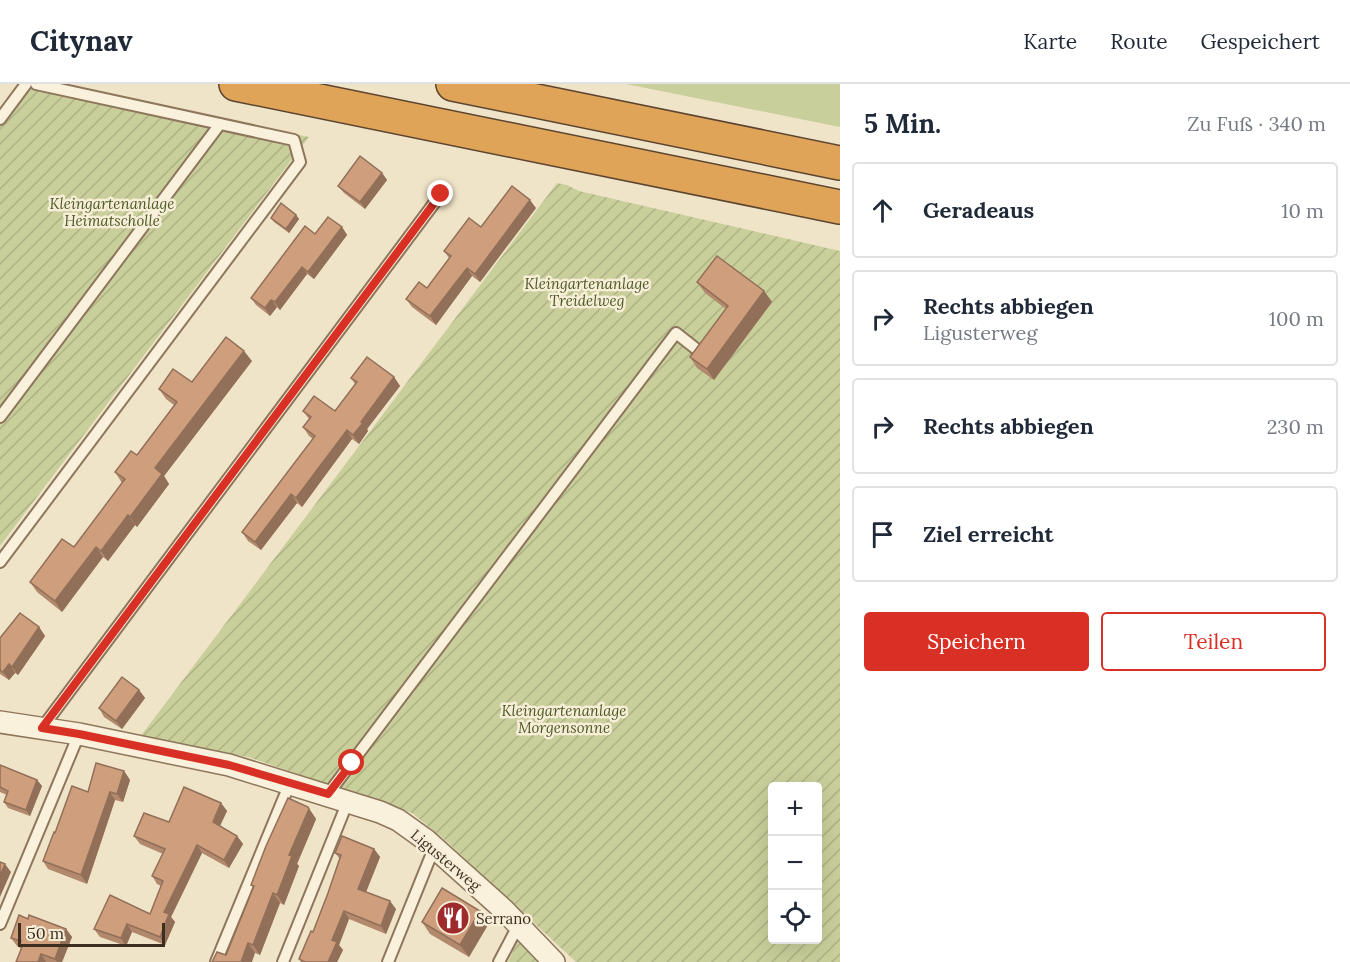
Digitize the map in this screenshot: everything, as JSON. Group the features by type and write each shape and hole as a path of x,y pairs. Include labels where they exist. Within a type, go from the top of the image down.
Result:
{"highway":[{"path":"236,84 840,207"},
{"path":"453,84 840,163"}],"street":[{"name":"Ligusterweg","path":"0,722 79,734 229,765 380,812 398,820 434,848 519,924 554,962"}],"lane":[{"path":"0,119 26,84"},
{"path":"0,562 300,162 294,140 36,84"},
{"path":"0,417 220,123"},
{"path":"42,728 441,194"},
{"path":"283,962 338,798 676,333 695,348"},
{"path":"0,924 79,734"},
{"path":"216,962 290,783"},
{"path":"388,962 434,848"},
{"path":"499,962 519,924"}],"green space":[{"name":"Kleingartenanlage Heimatscholle","path":"21,84 47,84 309,137 0,546 0,111"},
{"path":"626,84 840,84 840,127"},
{"path":"557,183 579,191 840,251 840,962 576,962 445,840 412,813 248,757 140,737"},
{"path":"519,938 544,962 508,962"}],"building":[{"path":"360,156 382,173 360,202 338,186"},
{"path":"512,186 530,200 475,274 467,268 430,316 406,299 419,282 427,288 451,256 444,251 469,218 481,227"},
{"path":"281,203 296,215 286,229 271,218"},
{"path":"328,217 342,227 308,272 302,267 275,302 271,300 265,308 251,298 305,226 315,234"},
{"path":"717,256 764,291 707,369 690,357 728,306 697,282"},
{"path":"226,337 244,351 155,468 162,474 130,517 128,515 101,551 96,547 55,601 30,582 62,539 74,547 125,479 115,472 131,451 137,455 177,402 159,389 173,369 192,382"},
{"path":"367,357 394,377 353,435 347,430 296,498 291,494 255,542 242,532 315,436 303,427 311,417 303,411 314,396 335,411 357,382 351,378"},
{"path":"20,613 39,627 12,667 9,664 3,672 0,670 0,638"},
{"path":"122,677 139,690 116,721 99,708"},
{"path":"96,763 124,771 117,794 110,792 81,875 43,861 72,786 88,792"},
{"path":"0,765 37,780 26,810 4,802 8,791 0,787"},
{"path":"184,787 221,803 213,822 237,836 224,860 197,845 164,912 169,914 160,937 127,924 121,938 94,929 110,895 150,914 163,881 152,876 165,849 134,836 144,813 169,822"},
{"path":"288,798 309,809 289,855 292,856 277,895 273,893 253,945 248,943 241,962 212,962 217,952 226,955 254,886 251,885 266,846"},
{"path":"342,836 374,849 358,889 390,901 381,926 344,911 332,940 337,942 328,962 305,962 299,959 311,931 313,932 328,893 341,855 335,853"},
{"path":"0,862 5,864 0,876"},
{"path":"442,888 480,911 460,945 422,922"},
{"path":"19,915 28,919 29,915 66,929 55,959 41,954 38,962 16,962 22,947 19,946 21,941 11,938"}],"place":[{"name":"Serrano","path":"453,918"}],"route":[{"path":"352,763 328,794 229,765 42,728 441,194"}],"park label":[{"name":"Kleingartenanlage Treidelweg","path":"587,292"},
{"name":"Kleingartenanlage Morgensonne","path":"564,718"}]}
